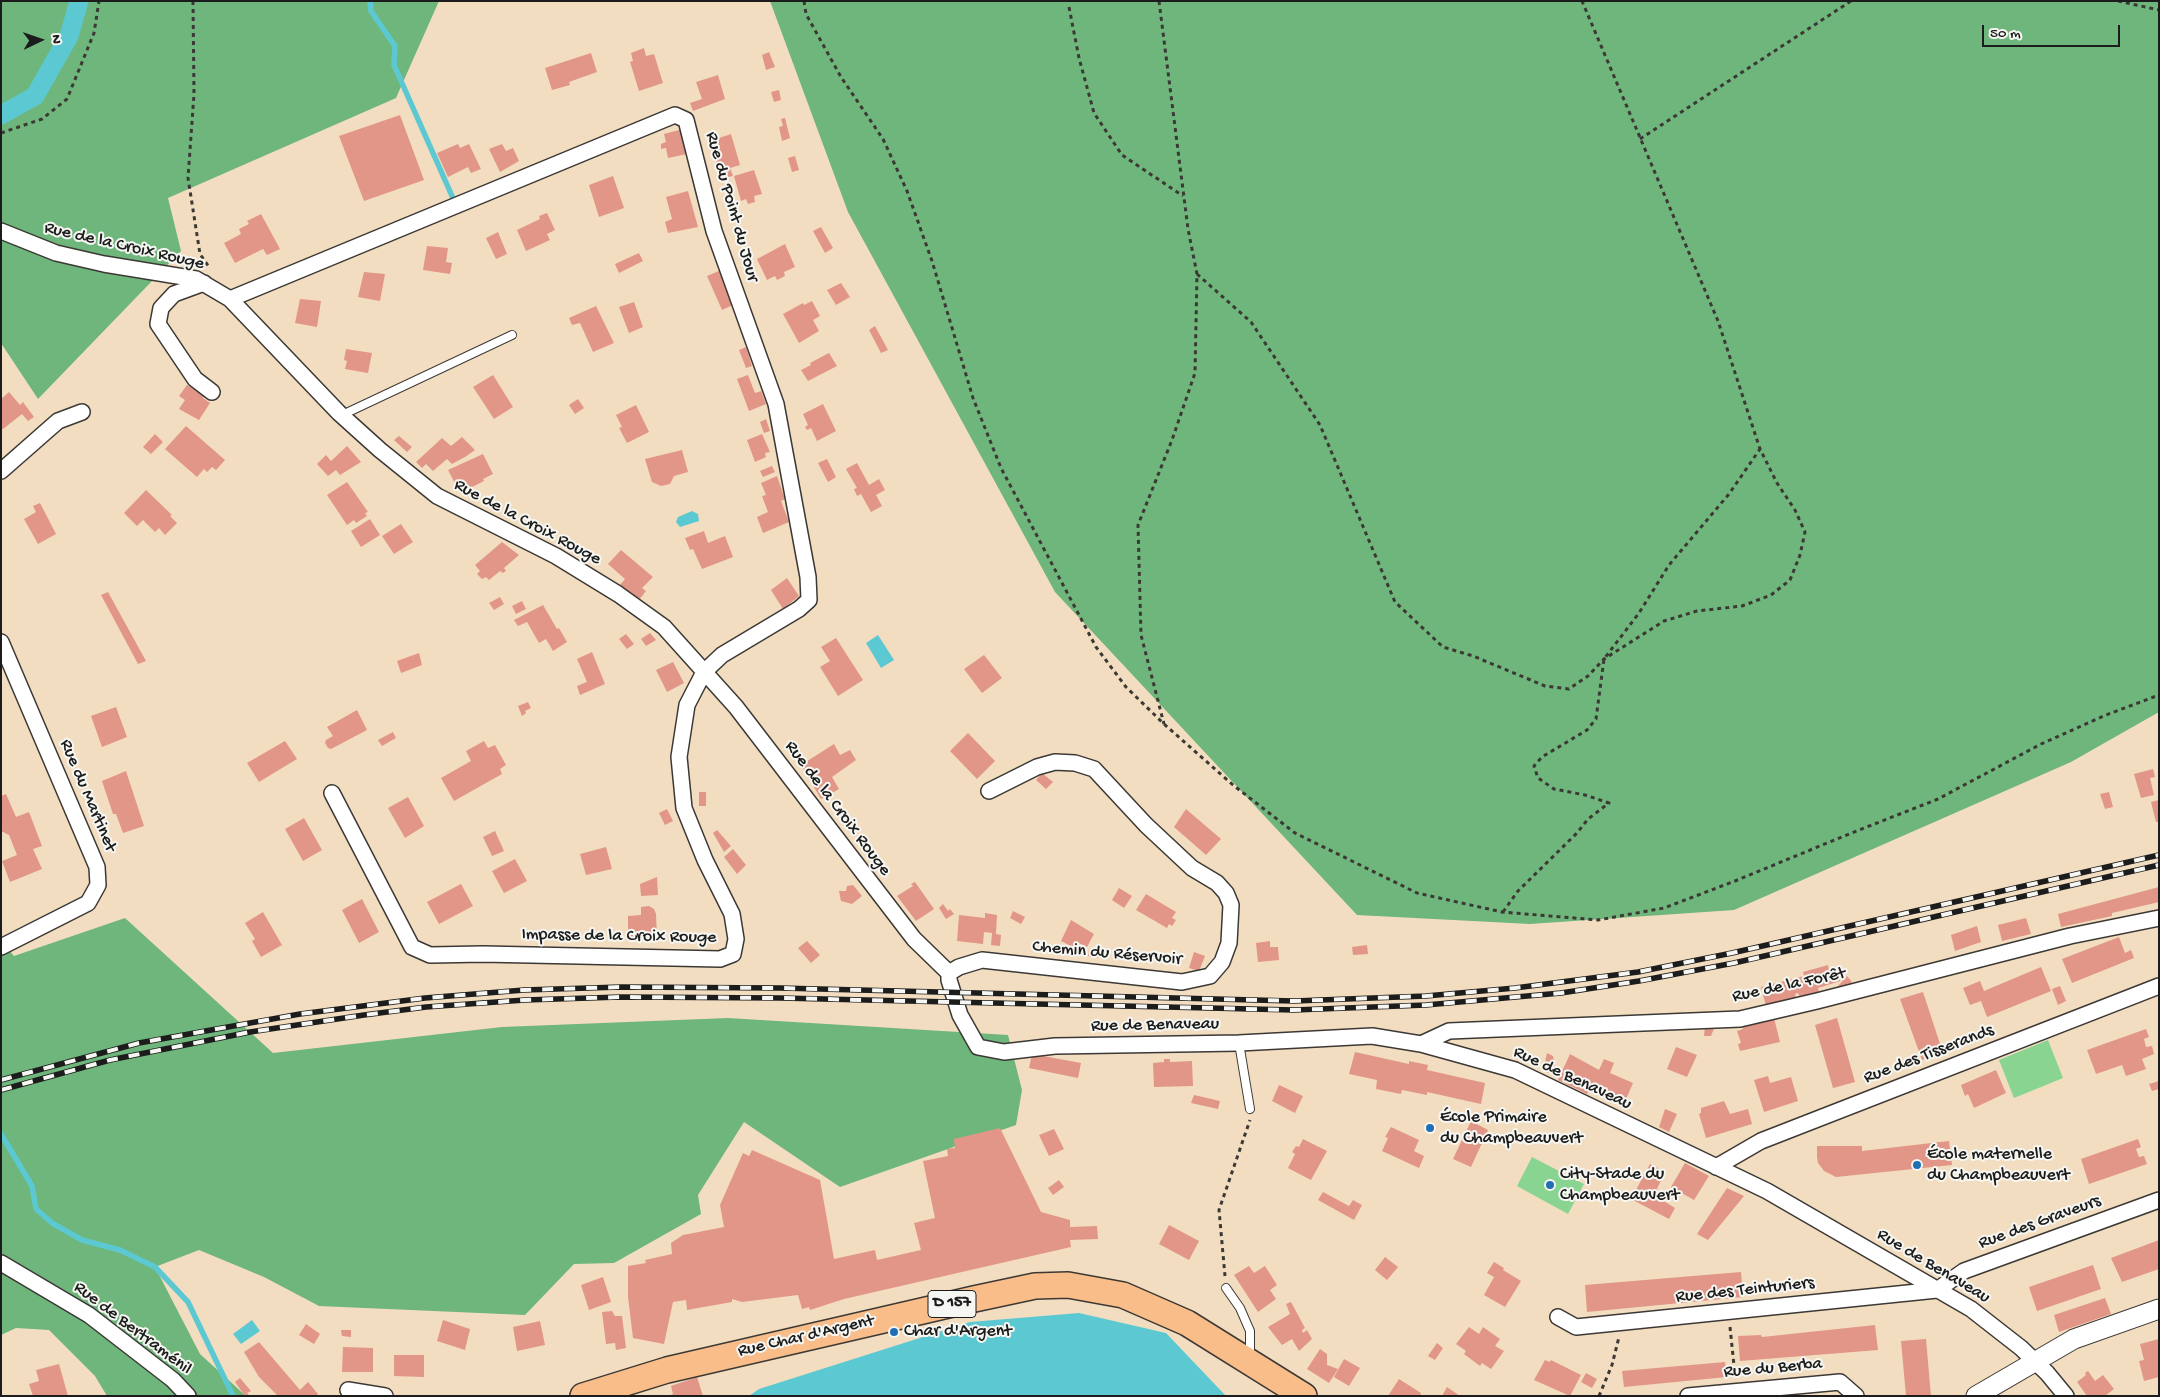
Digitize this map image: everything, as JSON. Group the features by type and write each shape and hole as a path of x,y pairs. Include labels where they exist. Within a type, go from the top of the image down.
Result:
{"main road":[{"name":"Rue Char d'Argent","path":"582,1396 667,1370 1035,1286 1068,1285 1123,1295 1187,1323 1304,1396"}],"street":[{"name":"Rue du Point du Jour","path":"230,299 675,114 686,120 714,231 776,404 808,577 809,600 799,609 722,655 704,672"},
{"name":"Rue de la Croix Rouge","path":"1,231 56,253 104,264 196,279 210,287 230,299 342,415 380,450 437,496 556,556 618,594 664,627 736,707 914,939 949,973"},
{"path":"210,287 174,294 161,308 158,324 195,378 212,392"},
{"path":"1,471 58,421 82,412"},
{"name":"Rue du Martinet","path":"1,642 97,867 98,885 88,902 1,947"},
{"name":"Impasse de la Croix Rouge","path":"332,792 412,947 430,955 483,954 720,959 733,954 736,939 732,914 705,860 684,808 679,757 688,705 704,672"},
{"name":"Chemin du Réservoir","path":"949,973 959,967 982,960 1182,982 1210,976 1222,962 1230,942 1231,905 1226,893 1217,883 1192,868 1153,831 1094,769 1055,762 1037,767 989,791"},
{"name":"Rue de la Forêt","path":"1421,1044 1449,1031 1740,1018 1817,1001 2070,936 2159,918"},
{"name":"Rue de Benaveau","path":"949,973 949,980 960,1015 978,1047 1004,1052 1055,1046 1239,1043 1372,1036 1421,1044 1515,1070 1767,1191 1971,1309 2022,1348 2047,1372 2066,1396"},
{"name":"Rue des Tisserands","path":"1716,1167 1760,1141 2159,986"},
{"name":"Rue des Graveurs","path":"1938,1290 1964,1271 2159,1200"},
{"name":"Rue de Bertraménil","path":"1,1263 88,1316 173,1380 188,1396"},
{"name":"Rue des Teinturiers","path":"1558,1317 1576,1327 1938,1290"},
{"path":"1976,1396 2074,1339 2159,1309"},
{"name":"Rue du Berba","path":"1688,1396 1840,1382 1856,1396"},
{"path":"348,1390 385,1396"}],"lane":[{"path":"342,415 512,335"},
{"path":"1239,1043 1250,1109"},
{"path":"1226,1288 1240,1308 1250,1331 1251,1355 1249,1362"}],"path":[{"path":"1,133 42,119 67,99 94,33 100,1"},
{"path":"193,1 194,94 188,178 200,254 213,272 210,287"},
{"path":"804,1 806,14 841,77 883,139 907,191 932,260 973,398 1001,468 1096,647 1126,686 1164,724 1233,785 1296,834 1417,893 1502,912 1598,920 1664,908 1938,799 2041,744 2106,714 2159,694"},
{"path":"1158,1 1184,196 1197,274 1195,373 1172,440 1138,525 1141,635 1164,724"},
{"path":"1582,1 1718,321 1760,450 1777,483 1795,510 1805,532 1800,556 1790,580 1771,595 1742,606 1697,612 1664,621 1604,659"},
{"path":"1640,139 1851,1"},
{"path":"2118,1 2159,10"},
{"path":"1069,6 1079,58 1094,113 1122,156 1184,196"},
{"path":"1197,274 1251,322 1320,425 1394,602 1444,647 1473,656 1544,686 1569,689 1588,676 1604,659 1639,613 1669,565 1729,494 1760,450"},
{"path":"1502,912 1518,891 1577,833 1588,819 1609,803 1585,795 1554,789 1538,778 1534,766 1542,757 1587,730 1596,719 1604,659"},
{"path":"1226,1288 1219,1210 1251,1119 1250,1109"},
{"path":"1729,1311 1736,1391"},
{"path":"1599,1396 1612,1365 1623,1322"}],"green space":[{"path":"1,1 439,1 396,98 168,198 181,251 38,399 1,343"},
{"path":"770,1 2159,1 2159,712 2071,762 1734,910 1530,924 1357,915 1055,592 848,212"},
{"path":"125,918 273,1053 502,1027 728,1018 1008,1035 1022,1090 1016,1125 840,1187 744,1122 698,1195 701,1214 614,1263 574,1264 525,1315 319,1306 264,1277 199,1250 155,1267 200,1354 246,1396 107,1396 95,1376 49,1330 16,1328 1,1335 1,941 14,956"},
{"path":"2048,1040 2063,1078 2014,1098 1999,1060"},
{"name":"City-Stade du Champbeauvert","path":"1532,1157 1584,1184 1568,1214 1517,1186"}],"water":[{"path":"692,511 698,514 699,521 680,527 676,522 678,517"},
{"path":"878,635 894,660 881,668 866,643"},
{"path":"1079,1313 1166,1333 1226,1396 749,1396 759,1389 970,1322"},
{"path":"252,1320 260,1331 241,1344 233,1334"}],"building":[{"path":"644,48 646,56 654,54 663,83 639,91 630,62 633,61 631,53"},
{"path":"769,52 775,67 766,70 762,55"},
{"path":"591,53 597,72 569,82 570,85 552,90 545,68"},
{"path":"718,75 725,99 693,111 690,103 702,99 696,82"},
{"path":"779,90 781,100 774,102 771,92"},
{"path":"400,115 424,180 364,201 339,136"},
{"path":"785,118 790,138 782,141 779,127 783,126 781,119"},
{"path":"679,128 682,128 687,154 668,158 666,148 661,149 661,144 666,142 664,134 679,130"},
{"path":"731,134 740,165 730,168 733,176 728,177 725,169 719,171 710,141"},
{"path":"458,144 460,148 469,144 481,169 471,173 468,167 448,177 437,153"},
{"path":"502,144 506,151 513,148 519,161 500,172 489,149"},
{"path":"795,156 799,170 792,172 788,158"},
{"path":"754,170 762,194 754,196 755,202 748,204 746,199 741,201 734,176"},
{"path":"613,176 624,208 599,217 589,185"},
{"path":"688,191 698,227 668,233 665,222 672,219 666,197"},
{"path":"547,213 555,230 547,234 550,240 526,251 517,230 540,219 539,216"},
{"path":"261,214 280,249 267,255 263,249 235,263 224,243 241,234 239,229 249,224 247,221"},
{"path":"821,227 833,248 825,253 813,231"},
{"path":"498,232 507,254 496,259 486,238"},
{"path":"785,244 795,267 784,272 785,276 777,280 775,276 767,280 757,259"},
{"path":"427,246 448,248 446,262 452,263 450,274 423,270"},
{"path":"639,253 643,261 619,273 615,264"},
{"path":"719,271 733,305 722,310 707,276"},
{"path":"364,272 385,274 380,301 358,297"},
{"path":"841,283 850,297 836,305 827,290"},
{"path":"300,299 321,301 317,327 295,323"},
{"path":"812,301 820,316 813,320 819,331 799,343 783,314 803,303 804,305"},
{"path":"634,302 643,327 629,333 619,307"},
{"path":"596,306 614,343 593,352 580,323 572,325 569,318"},
{"path":"875,326 888,350 881,353 869,330"},
{"path":"746,347 752,366 746,368 739,350"},
{"path":"346,349 372,353 368,373 345,369 347,361 344,360"},
{"path":"829,353 837,366 808,381 801,370"},
{"path":"493,375 513,407 494,419 473,387"},
{"path":"748,375 755,393 761,391 766,404 749,411 737,379"},
{"path":"187,385 204,396 203,398 210,403 199,420 179,409 185,400 179,396"},
{"path":"9,392 20,405 23,402 34,417 28,421 22,414 3,429 1,428 1,399"},
{"path":"578,399 584,408 575,414 569,405"},
{"path":"823,404 836,431 817,441 811,428 807,430 805,427 808,425 803,414"},
{"path":"636,405 649,432 627,443 619,428 622,427 616,415"},
{"path":"766,419 770,431 764,433 760,422"},
{"path":"186,426 225,460 216,470 212,467 207,472 204,469 197,477 165,449"},
{"path":"155,434 163,442 151,454 143,447"},
{"path":"762,434 770,452 765,453 766,457 755,462 747,440"},
{"path":"399,436 412,447 407,452 394,440"},
{"path":"462,437 475,450 465,457 452,464 447,459 433,471 426,464 422,468 416,462 442,438 451,446"},
{"path":"347,446 361,462 340,475 336,470 328,476 317,464 326,455 331,461"},
{"path":"682,450 688,472 674,476 670,484 661,486 652,482 645,459"},
{"path":"483,454 493,474 483,479 484,481 460,493 448,470"},
{"path":"827,459 836,477 828,482 818,463"},
{"path":"857,463 869,485 879,479 885,490 876,495 882,506 871,512 861,494 857,496 854,489 857,488 846,469"},
{"path":"772,466 775,472 763,477 760,471"},
{"path":"777,476 785,499 781,501 789,522 763,533 757,517 768,512 762,496 766,495 761,483"},
{"path":"347,482 368,512 365,513 367,516 356,523 354,520 347,525 327,495"},
{"path":"146,490 172,515 170,516 177,523 165,535 159,528 155,532 143,520 137,526 124,513"},
{"path":"40,503 56,534 38,544 24,519 36,512 33,506"},
{"path":"370,519 380,535 361,547 351,531"},
{"path":"401,524 413,542 394,554 382,536"},
{"path":"704,531 708,543 725,536 733,557 702,569 693,549 690,550 685,538"},
{"path":"502,542 519,555 504,568 506,571 503,573 500,571 489,580 486,577 482,579 477,574 480,571 475,565"},
{"path":"621,550 653,577 642,588 646,591 639,600 620,585 625,579 608,564"},
{"path":"787,578 799,596 783,609 771,590"},
{"path":"108,592 146,661 138,664 101,595"},
{"path":"500,597 504,604 494,610 489,603"},
{"path":"522,601 526,609 516,614 512,606"},
{"path":"543,605 567,642 553,651 546,639 539,643 527,622 518,626 514,620"},
{"path":"650,633 656,640 646,646 641,639"},
{"path":"626,634 634,644 627,649 619,639"},
{"path":"836,638 863,680 838,696 820,667 830,661 821,647"},
{"path":"592,652 605,684 580,695 577,686 587,682 577,659"},
{"path":"419,653 422,665 401,673 397,661"},
{"path":"984,655 1002,678 982,693 964,669"},
{"path":"673,662 684,683 667,692 656,670"},
{"path":"528,702 531,708 525,711 526,713 522,716 518,706"},
{"path":"116,707 127,737 102,747 91,716"},
{"path":"357,710 367,730 331,749 328,748 325,743 326,740 333,736 327,727"},
{"path":"393,732 396,738 382,746 378,740"},
{"path":"968,733 995,761 977,779 950,751"},
{"path":"285,741 297,759 259,782 247,763"},
{"path":"484,741 488,748 495,745 506,765 500,769 502,774 454,801 441,778 471,761 466,751"},
{"path":"834,744 840,755 850,750 856,760 832,777 839,789 821,799 801,765"},
{"path":"2153,769 2155,777 2150,778 2154,795 2141,798 2134,774"},
{"path":"126,771 144,826 123,833 116,814 113,814 102,781"},
{"path":"1042,773 1053,782 1046,789 1036,780"},
{"path":"699,792 706,792 706,806 699,806"},
{"path":"2109,792 2113,807 2105,809 2100,794"},
{"path":"6,794 16,817 29,812 42,846 33,849 42,869 10,882 2,861 17,855 9,835 1,831 1,796"},
{"path":"408,797 424,826 405,838 388,808"},
{"path":"2159,800 2159,822 2156,822 2151,802"},
{"path":"667,809 673,821 665,825 659,813"},
{"path":"1186,809 1221,839 1206,855 1174,827"},
{"path":"304,818 322,850 303,861 285,829"},
{"path":"717,830 731,846 724,852 713,833"},
{"path":"495,831 504,851 492,856 483,837"},
{"path":"606,847 612,869 586,875 580,854"},
{"path":"733,849 746,865 737,874 724,857"},
{"path":"515,859 527,881 504,893 492,871"},
{"path":"657,877 658,895 641,896 640,884"},
{"path":"915,882 934,909 916,921 897,896 913,886 911,884"},
{"path":"461,884 473,906 439,924 427,902"},
{"path":"853,885 862,896 852,904 841,901 839,891 846,891 847,886"},
{"path":"2159,887 2159,902 2112,913 2112,916 2061,927 2058,914"},
{"path":"1119,888 1132,896 1124,908 1112,900"},
{"path":"1146,894 1176,912 1172,918 1176,920 1172,926 1169,924 1167,928 1136,910"},
{"path":"362,899 379,932 359,943 342,910"},
{"path":"943,904 948,911 950,909 954,914 946,919 939,908"},
{"path":"649,906 654,909 656,914 657,939 628,939 628,916 641,915 641,907"},
{"path":"1013,911 1025,917 1021,924 1010,918"},
{"path":"263,912 282,945 261,957 252,941 255,939 245,923"},
{"path":"985,913 997,915 996,934 1001,935 1000,946 991,945 992,933 984,932 983,944 957,941 959,915 985,918"},
{"path":"2026,918 2031,934 2002,941 1998,925"},
{"path":"1071,920 1094,934 1087,947 1077,942 1073,947 1061,941"},
{"path":"1977,926 1981,942 1955,951 1951,935"},
{"path":"2119,937 2125,953 2131,950 2134,958 2072,983 2062,959"},
{"path":"807,941 820,955 811,963 798,948"},
{"path":"1270,941 1270,947 1278,947 1279,960 1258,962 1256,943"},
{"path":"1367,945 1368,954 1353,955 1352,947"},
{"path":"1089,950 1100,952 1098,958 1088,956"},
{"path":"1194,952 1205,956 1199,971 1189,968"},
{"path":"1828,965 1829,971 1840,968 1840,981 1818,988 1819,992 1800,997 1798,993 1795,994 1796,998 1766,1006 1761,987 1804,976 1803,972"},
{"path":"2041,967 2051,991 1987,1017 1981,1001 1970,1005 1963,988 1980,981 1984,991"},
{"path":"1847,976 1852,982 1844,991 1830,995"},
{"path":"2060,986 2066,1001 2058,1005 2052,989"},
{"path":"1923,992 1943,1053 1922,1060 1900,999"},
{"path":"1774,1018 1780,1042 1740,1051 1738,1044 1741,1043 1737,1031 1743,1029 1743,1026"},
{"path":"1837,1018 1855,1082 1833,1088 1815,1025"},
{"path":"1705,1026 1715,1026 1711,1036 1704,1036"},
{"path":"2146,1029 2149,1037 2144,1039 2146,1047 2152,1046 2154,1054 2142,1059 2146,1069 2126,1076 2122,1065 2096,1074 2087,1050"},
{"path":"1676,1047 1697,1055 1687,1077 1667,1069"},
{"path":"1355,1052 1409,1064 1409,1061 1428,1065 1427,1070 1485,1083 1481,1104 1427,1092 1427,1095 1402,1090 1401,1094 1376,1089 1377,1080 1349,1074"},
{"path":"1547,1053 1553,1056 1555,1066 1552,1074 1543,1071"},
{"path":"1032,1054 1081,1063 1078,1078 1029,1068"},
{"path":"1570,1054 1599,1070 1604,1059 1614,1063 1610,1073 1633,1083 1624,1104 1590,1089 1587,1094 1558,1080"},
{"path":"1164,1059 1170,1059 1170,1062 1192,1061 1193,1086 1154,1087 1153,1063 1164,1062"},
{"path":"1996,1070 2006,1093 1974,1108 1968,1094 1965,1096 1961,1085"},
{"path":"1768,1076 1770,1083 1791,1077 1798,1101 1764,1112 1754,1080"},
{"path":"2159,1081 2159,1089 2152,1091 2149,1084"},
{"path":"1279,1085 1303,1096 1295,1113 1272,1101"},
{"path":"1194,1095 1220,1101 1218,1109 1191,1103"},
{"path":"1724,1101 1730,1114 1748,1109 1752,1124 1706,1138 1699,1114 1701,1113 1701,1108"},
{"path":"1665,1109 1677,1114 1669,1132 1659,1127"},
{"path":"1471,1121 1488,1130 1471,1167 1453,1159"},
{"path":"1391,1127 1419,1140 1414,1151 1424,1156 1419,1168 1382,1151 1388,1138 1385,1137"},
{"path":"1000,1128 1041,1212 1070,1220 1070,1227 1097,1226 1098,1239 1070,1240 1071,1247 844,1299 810,1310 809,1307 802,1309 798,1295 742,1302 732,1299 732,1302 687,1310 686,1300 673,1302 664,1344 633,1338 628,1297 628,1266 646,1263 645,1260 672,1254 671,1243 683,1235 724,1227 720,1205 743,1153 749,1156 752,1150 820,1180 834,1259 875,1250 877,1260 921,1250 914,1223 935,1218 923,1161 948,1156 947,1149 955,1148 954,1139"},
{"path":"1054,1129 1064,1149 1049,1156 1039,1135"},
{"path":"1303,1139 1327,1151 1311,1180 1288,1168 1295,1154 1292,1152 1296,1146 1299,1147"},
{"path":"2138,1139 2141,1147 2136,1149 2139,1157 2144,1156 2147,1164 2089,1184 2081,1159"},
{"path":"1949,1141 1952,1165 1836,1177 1824,1171 1818,1163 1817,1157 1817,1146 1862,1146 1862,1151"},
{"path":"1685,1163 1709,1176 1694,1200 1671,1187"},
{"path":"1650,1164 1665,1172 1654,1195 1675,1208 1669,1219 1631,1199"},
{"path":"1059,1180 1064,1187 1053,1195 1048,1188"},
{"path":"1727,1188 1744,1196 1708,1240 1697,1234"},
{"path":"1323,1192 1349,1206 1353,1200 1362,1205 1354,1220 1318,1200"},
{"path":"1169,1225 1199,1241 1189,1260 1159,1244"},
{"path":"2159,1240 2159,1269 2122,1282 2111,1258"},
{"path":"1385,1257 1398,1267 1387,1280 1375,1270"},
{"path":"1494,1262 1521,1281 1505,1307 1484,1295 1494,1277 1487,1273"},
{"path":"2093,1265 2101,1289 2037,1311 2029,1287"},
{"path":"1249,1266 1254,1273 1265,1266 1277,1285 1270,1290 1276,1299 1258,1312 1234,1275"},
{"path":"1741,1272 1743,1297 1587,1312 1585,1285"},
{"path":"603,1277 611,1302 589,1310 581,1285"},
{"path":"2105,1298 2111,1314 2059,1332 2054,1315"},
{"path":"1291,1302 1305,1328 1302,1330 1303,1333 1307,1330 1312,1339 1299,1351 1292,1339 1282,1345 1268,1327 1290,1314 1286,1304"},
{"path":"612,1311 615,1316 622,1316 626,1348 616,1350 615,1343 606,1344 602,1312"},
{"path":"443,1320 470,1329 465,1350 437,1341"},
{"path":"540,1321 545,1345 517,1351 513,1327"},
{"path":"306,1324 320,1334 314,1344 299,1335"},
{"path":"1875,1325 1878,1350 1740,1361 1738,1336 1761,1335 1762,1337"},
{"path":"1469,1327 1479,1334 1483,1327 1500,1339 1495,1346 1504,1351 1491,1369 1482,1363 1480,1366 1464,1354 1466,1351 1456,1344"},
{"path":"341,1330 351,1330 351,1337 342,1336"},
{"path":"1926,1339 1931,1396 1906,1396 1901,1341"},
{"path":"2159,1339 2159,1377 2144,1381 2139,1361 2144,1360 2140,1344"},
{"path":"259,1342 300,1390 308,1382 318,1394 316,1396 278,1396 259,1377 244,1352"},
{"path":"1437,1343 1443,1348 1435,1360 1428,1356"},
{"path":"343,1347 373,1348 373,1372 342,1372"},
{"path":"1320,1349 1327,1354 1327,1365 1338,1369 1329,1383 1307,1369"},
{"path":"394,1355 424,1355 424,1377 394,1376"},
{"path":"1344,1359 1360,1368 1349,1386 1334,1377"},
{"path":"1545,1360 1550,1362 1551,1360 1581,1375 1570,1396 1534,1380"},
{"path":"1725,1362 1727,1377 1624,1387 1622,1371"},
{"path":"59,1364 68,1396 33,1396 29,1384 39,1381 36,1370"},
{"path":"2088,1371 2095,1381 2103,1375 2114,1389 2105,1396 2087,1396 2077,1382"},
{"path":"1586,1373 1597,1379 1592,1388 1581,1382"},
{"path":"697,1377 703,1396 668,1396 673,1394 671,1386"},
{"path":"240,1378 251,1391 247,1393 250,1396 245,1396 235,1382"},
{"path":"1399,1379 1421,1393 1420,1396 1388,1396"},
{"path":"1447,1387 1460,1396 1442,1396"}],"waterway":[{"path":"1,115 35,96 69,36 79,1"},
{"path":"370,1 371,11 395,46 394,65 456,205"},
{"path":"1,1134 32,1186 36,1209 52,1223 82,1240 120,1250 155,1267 188,1302 233,1396"}],"railway":[{"path":"1,1080 139,1043 300,1014 425,998 524,990 621,987 780,988 1294,1001 1426,996 1515,988 1638,972 1732,953 2159,855"},
{"path":"1,1090 110,1060 250,1032 426,1007 525,1000 621,997 780,998 1294,1010 1426,1005 1561,993 1639,981 1734,963 2159,865"}],"place":[{"name":"École Primaire du Champbeauvert","path":"1430,1128"},
{"name":"École maternelle du Champbeauvert","path":"1917,1165"},
{"name":"City-Stade du Champbeauvert","path":"1550,1185"},
{"name":"Char d'Argent","path":"894,1332"}]}
